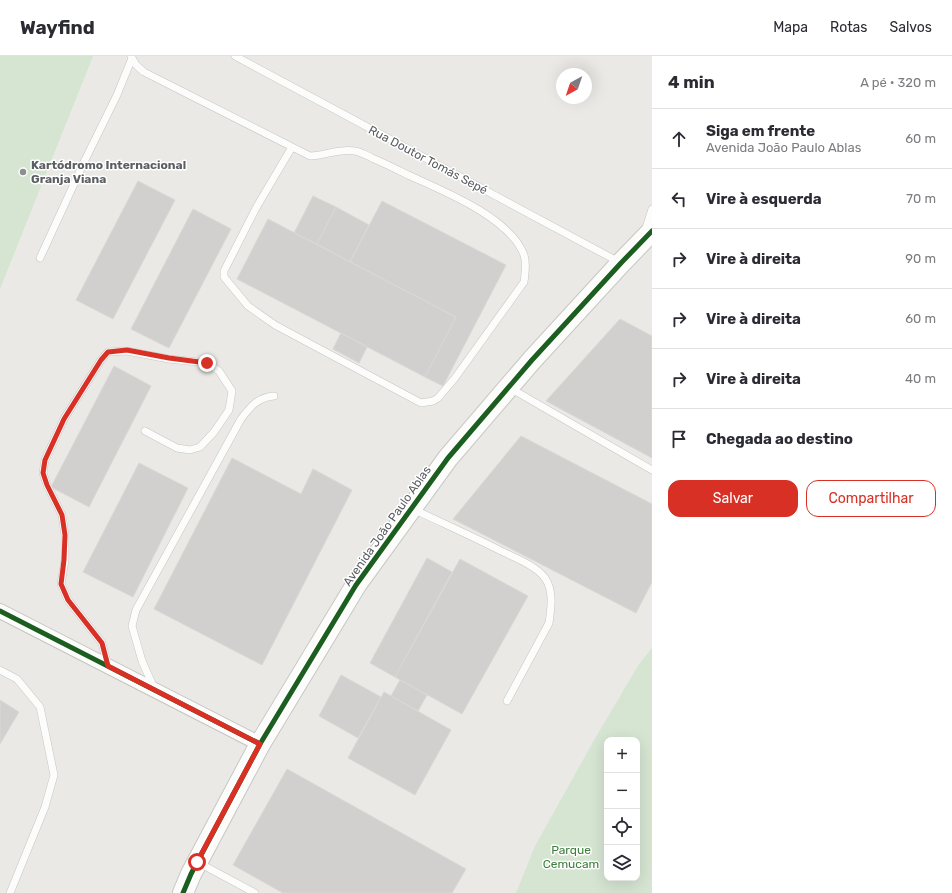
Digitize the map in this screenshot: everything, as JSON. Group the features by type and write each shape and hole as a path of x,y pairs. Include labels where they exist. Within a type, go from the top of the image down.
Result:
{"street":[{"name":"Avenida João Paulo Ablas","path":"183,893 197,862 260,744 356,585 448,458 509,387 647,236"},
{"path":"0,611 260,744"}],"lane":[{"name":"Rua Doutor Tomás Sepé","path":"235,56 621,263"},
{"path":"131,57 136,66 144,72 310,156 321,156 337,150 357,151 464,201 481,211 508,233 516,242 524,255 526,269 524,282 455,378 438,398 433,401 420,403 275,325 248,306 224,277 224,271 256,208 292,147"},
{"path":"40,258 117,95 131,57"},
{"path":"647,236 652,209"},
{"path":"108,666 102,643 68,600 61,584 65,535 62,515 47,485 43,473 45,460 64,419 101,360 108,352 127,350 207,363 219,371 232,391 229,410 214,432 200,447 190,450 177,448 145,431"},
{"path":"509,387 652,470"},
{"path":"155,690 142,661 132,626 136,610 241,419 248,409 265,397 274,396"},
{"path":"411,509 469,535 529,565 545,578 550,593 551,609 549,623 507,701"},
{"path":"0,670 16,679 40,707 54,775 45,807 10,893"},
{"path":"197,862 255,893"}],"green space":[{"name":"Kartódromo Internacional Granja Viana","path":"0,56 93,56 0,289"},
{"name":"Parque Cemucam","path":"652,648 652,893 516,893 535,846 593,742 639,664"}],"building":[{"path":"138,181 175,200 113,319 76,300"},
{"path":"313,196 336,207 317,244 294,233"},
{"path":"382,201 506,265 443,386 425,377 456,317 350,262"},
{"path":"336,207 369,225 350,262 317,244"},
{"path":"193,209 231,229 169,348 131,329"},
{"path":"268,219 456,317 425,377 237,279"},
{"path":"620,319 652,336 652,458 546,401"},
{"path":"341,333 367,347 359,363 333,349"},
{"path":"114,366 151,386 89,507 51,487"},
{"path":"521,436 652,504 652,582 636,613 453,519"},
{"path":"232,458 301,494 313,469 352,490 262,665 154,609"},
{"path":"139,463 188,488 133,597 83,572"},
{"path":"427,558 452,572 395,677 370,663"},
{"path":"460,559 528,596 462,714 395,677"},
{"path":"341,675 381,697 358,738 319,716"},
{"path":"400,680 427,695 418,711 391,696"},
{"path":"384,692 451,730 415,795 348,758"},
{"path":"0,700 19,712 0,744"},
{"path":"287,769 466,869 452,893 283,893 233,865"}],"cycle path":[{"path":"183,893 191,874 260,744 356,585 448,458 532,360 652,231"},
{"path":"0,611 260,744"}],"place":[{"name":"Kartódromo Internacional Granja Viana","path":"23,172"}],"route":[{"path":"197,862 260,744 108,666 102,643 68,600 61,584 65,535 62,515 47,485 43,473 45,460 64,419 101,360 108,352 127,350 207,363"}]}
